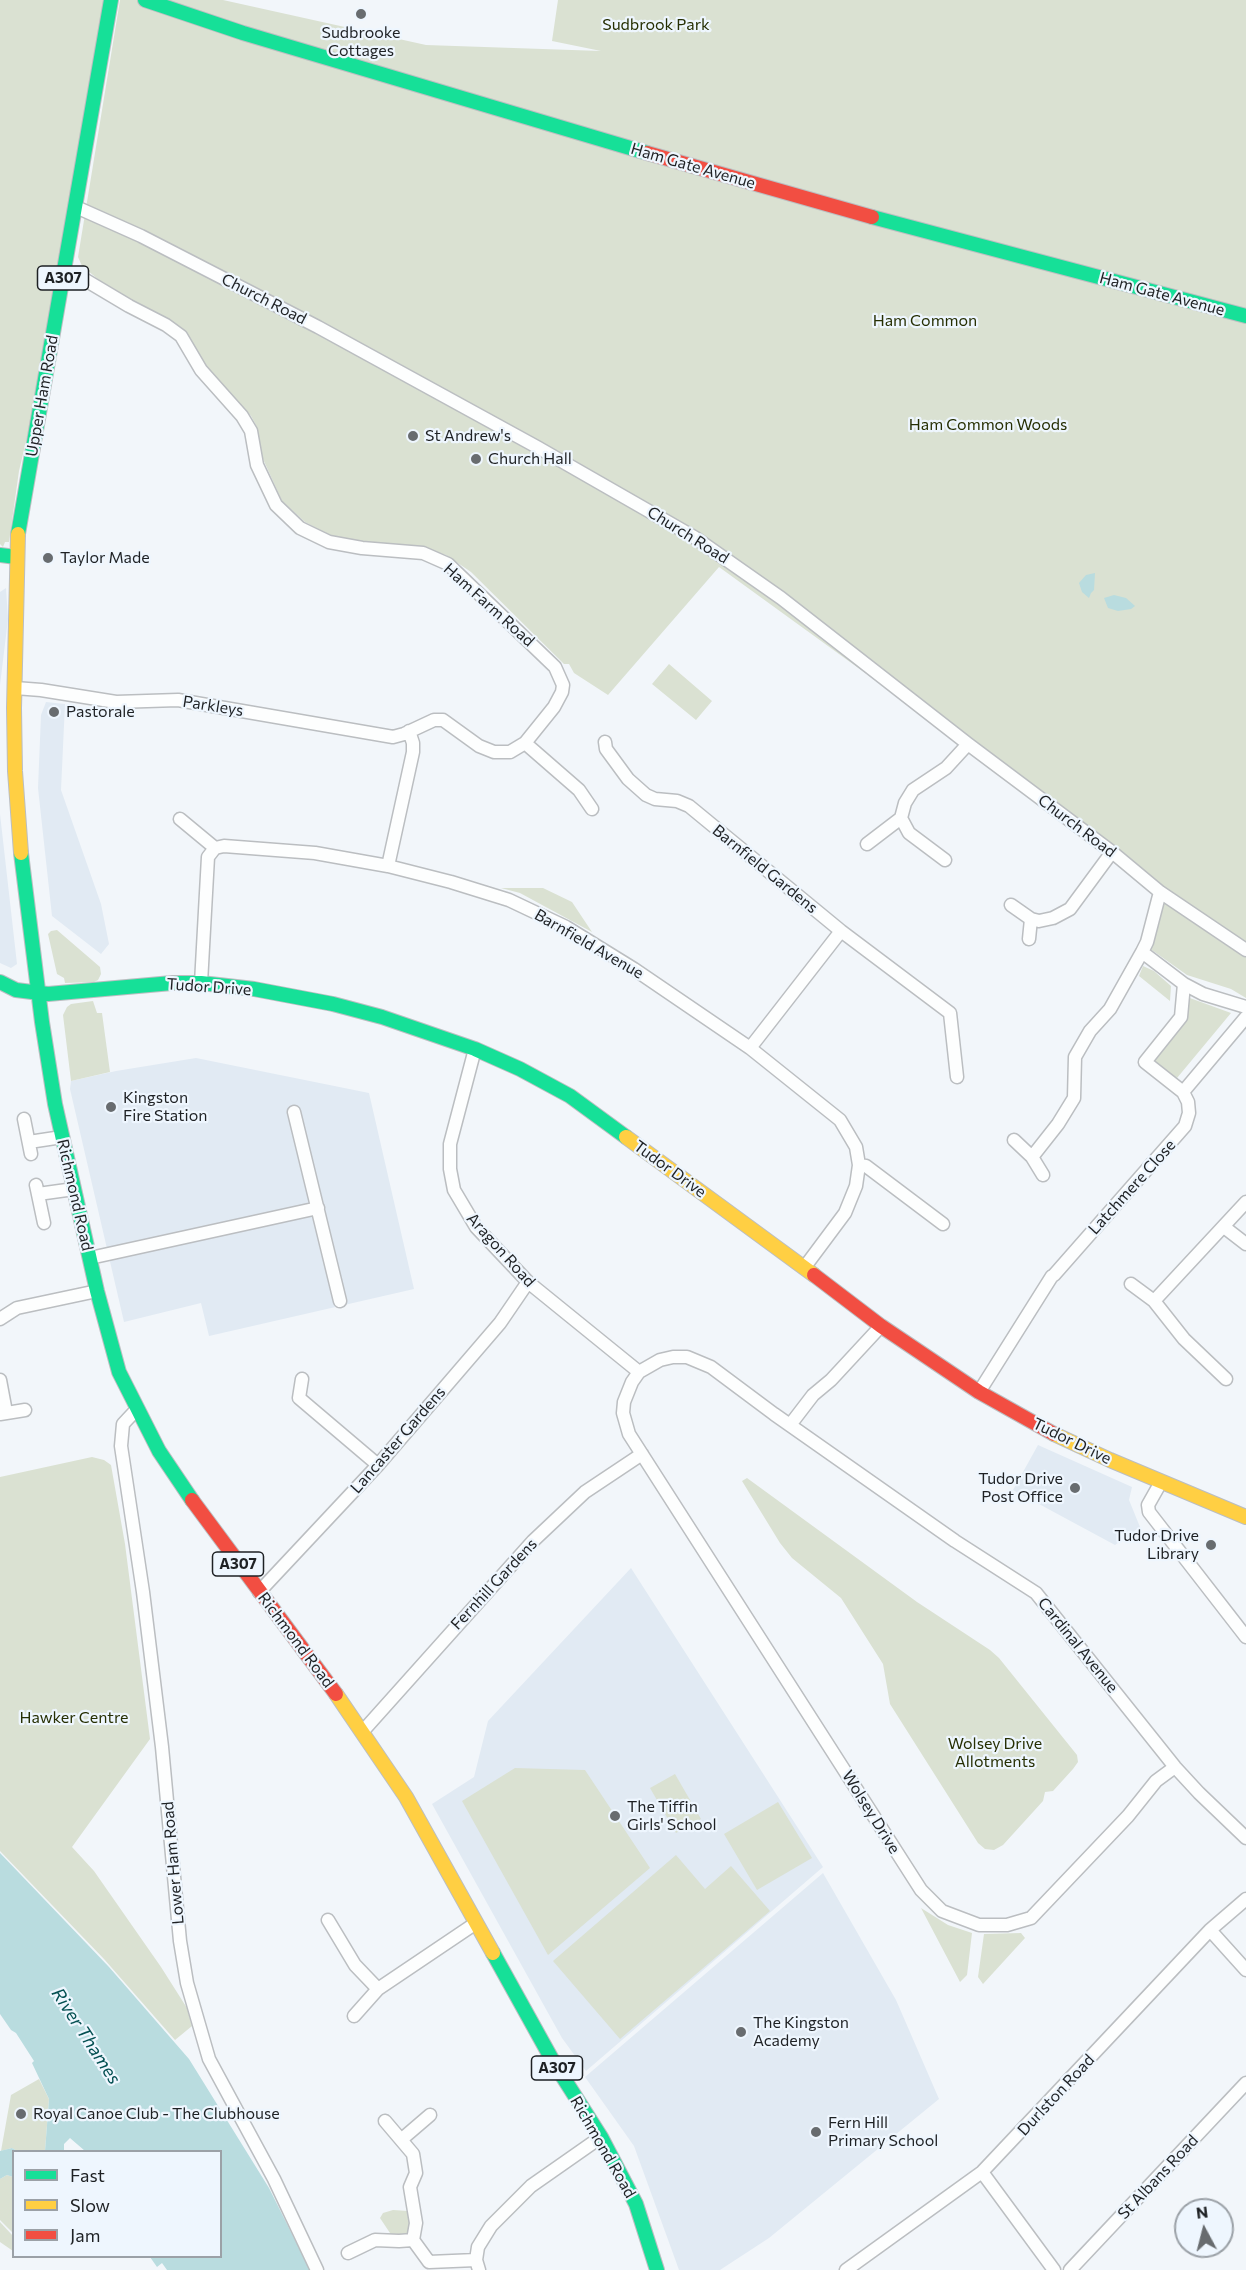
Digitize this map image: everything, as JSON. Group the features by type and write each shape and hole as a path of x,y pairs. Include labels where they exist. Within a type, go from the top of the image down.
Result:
{"main road":[{"name":"Upper Ham Road","path":"16,795 13,730 16,556 111,0"},
{"name":"Ham Gate Avenue","path":"145,0 243,33 569,130 866,215 1246,316"},
{"path":"0,555 16,556"},
{"name":"Richmond Road","path":"16,795 23,883 48,1069 97,1291 119,1372 159,1451 198,1510 363,1731 414,1811 554,2063 601,2137 636,2204 657,2270"},
{"name":"Tudor Drive","path":"0,982 16,990 38,993 74,993 140,985 201,983 254,989 333,1004 416,1028 475,1049 520,1069 570,1096 881,1326 979,1392 1046,1430 1161,1482 1246,1517"}],"street":[{"name":"Church Road","path":"76,207 141,236 318,327 537,447 694,537 781,598 968,744 1112,852 1160,892 1246,950"},
{"name":"Ham Farm Road","path":"64,272 82,278 166,325 181,336 201,370 227,396 242,416 251,431 257,465 276,505 300,528 328,542 362,548 423,553 448,564 555,667 561,679 562,692 554,708 525,742 510,752"},
{"name":"Parkleys","path":"15,688 116,702 178,700 393,737 434,720 443,720 479,746 494,752 510,752"},
{"path":"388,866 413,752 409,731"},
{"path":"525,742 579,790 592,808"},
{"name":"Barnfield Gardens","path":"605,742 606,749 628,779 646,795 655,799 677,801 689,806 841,931 950,1013 957,1077"},
{"path":"867,844 901,818 905,803 914,790 946,768 968,744"},
{"path":"901,818 909,833 945,860"},
{"path":"180,819 214,848 208,857 201,983"},
{"name":"Barnfield Avenue","path":"214,848 224,846 315,853 388,866 509,900 566,927 634,969 750,1048 840,1120 856,1148 859,1165"},
{"path":"1011,905 1031,919 1039,921 1053,918 1070,909 1112,852"},
{"path":"1032,1157 1058,1124 1074,1098 1075,1057 1090,1031 1110,1009 1142,952 1147,942 1160,892"},
{"path":"1029,939 1031,919"},
{"path":"750,1048 841,931"},
{"path":"1142,952 1184,984 1203,994 1246,1007"},
{"path":"1184,984 1181,1017 1145,1062 1183,1092 1246,1017"},
{"name":"Aragon Road","path":"475,1049 450,1144 450,1169 454,1190 476,1227 528,1281 639,1372"},
{"name":"Latchmere Close","path":"979,1392 1053,1275 1185,1126 1189,1113 1188,1102 1183,1092"},
{"path":"294,1112 340,1301"},
{"path":"24,1119 30,1148 62,1137"},
{"path":"1014,1140 1032,1157 1043,1175"},
{"path":"804,1268 845,1213 856,1186 859,1165 866,1166 943,1224"},
{"path":"44,1223 37,1190 74,1189"},
{"path":"1154,1301 1246,1202"},
{"path":"90,1258 318,1208"},
{"path":"1224,1227 1246,1244"},
{"name":"Lancaster Gardens","path":"259,1592 378,1465 500,1323 528,1281"},
{"path":"1131,1284 1154,1301 1184,1339 1226,1379"},
{"path":"0,1319 17,1308 97,1291"},
{"path":"642,1454 630,1434 623,1413 626,1393 639,1372 649,1365 667,1358 687,1357 699,1361 711,1367 790,1425 813,1395 831,1380 881,1326"},
{"path":"302,1379 299,1398 378,1465"},
{"path":"0,1380 3,1413 25,1410"},
{"name":"Lower Ham Road","path":"139,1413 126,1420 121,1446 162,1747 180,1941 187,1983 209,2060 274,2179 317,2270"},
{"name":"Cardinal Avenue","path":"790,1425 955,1541 1036,1593 1175,1767 1246,1838"},
{"name":"Fernhill Gardens","path":"363,1731 533,1541 585,1492 642,1454"},
{"name":"Wolsey Drive","path":"642,1454 921,1890 942,1911 979,1925 1006,1925 1031,1918 1128,1816 1156,1781 1175,1767"},
{"path":"1161,1482 1148,1505 1149,1512 1246,1637"},
{"name":"Durlston Road","path":"846,2270 982,2172 1210,1930 1246,1899"},
{"path":"328,1920 355,1965 378,1989"},
{"path":"354,2016 378,1989 476,1923"},
{"path":"1210,1930 1246,1970"},
{"name":"St Albans Road","path":"1070,2270 1246,2083"},
{"path":"402,2139 430,2115"},
{"path":"385,2121 413,2154 416,2173 410,2187 416,2223 413,2240 429,2262 477,2265 478,2247 491,2226 531,2186 601,2137"},
{"path":"982,2172 1054,2270"},
{"path":"348,2253 375,2240 413,2240"}],"shaded area":[{"path":"6,588 8,619 0,685 0,592"},
{"path":"46,702 65,704 61,790 101,904 109,944 101,954 52,916 38,788 41,715"},
{"path":"0,814 17,964 11,968 0,963"},
{"path":"196,1058 369,1093 414,1289 209,1336 201,1303 124,1322 70,1089 71,1081"},
{"path":"1038,1445 1132,1487 1129,1500 1140,1527 1115,1545 1013,1490"},
{"name":"The Tiffin Girls' School","path":"631,1568 823,1867 586,2071 562,2038 432,1804 474,1777 488,1721"},
{"path":"823,1873 896,2000 939,2099 769,2238 720,2270 679,2270 634,2146 585,2077"}],"green space":[{"path":"0,0 104,0 42,373 19,471 9,542 5,542 3,547 0,544"},
{"name":"Ham Common Woods","path":"120,0 223,0 426,45 601,51 552,41 558,0 1246,0 1246,998 1231,989 1187,975 1149,948 1166,896 1112,852 719,567 608,695 574,673 569,664 564,664 471,572 446,555 420,547 363,543 332,536 305,522 282,501 258,448 257,427 251,416 209,372 190,341 179,329 99,280 82,266 78,257"},
{"path":"669,664 712,701 696,720 652,684"},
{"path":"501,888 543,888 572,902 592,932 520,893"},
{"path":"57,930 100,967 101,974 98,980 65,983 64,978 57,974 48,934"},
{"path":"1143,966 1154,971 1171,986 1170,1001 1139,976"},
{"path":"1187,997 1231,1013 1177,1078 1150,1061"},
{"path":"93,1001 97,1013 102,1013 110,1072 71,1081 63,1015 71,1004"},
{"name":"Hawker Centre","path":"92,1457 104,1460 111,1465 125,1544 150,1739 72,1847 94,1871 187,2008 192,2026 175,2040 104,1959 0,1851 0,1477"},
{"name":"Wolsey Drive Allotments","path":"747,1478 917,1602 990,1650 999,1658 1077,1755 1078,1762 1073,1769 1053,1791 1045,1792 1043,1801 1003,1845 994,1850 985,1849 978,1843 890,1704 883,1664 841,1598 792,1558 780,1543 742,1481"},
{"path":"515,1768 585,1770 650,1868 548,1955 462,1801"},
{"path":"675,1774 701,1819 676,1833 650,1788"},
{"path":"778,1802 812,1858 757,1890 724,1834"},
{"path":"676,1855 705,1889 731,1866 770,1911 620,2039 553,1961"},
{"path":"921,1908 948,1925 972,1933 967,1975 960,1982"},
{"path":"1021,1933 1025,1938 983,1984 978,1977 984,1934"},
{"path":"39,2079 49,2099 45,2150 12,2148 1,2151 11,2095"},
{"path":"7,2175 12,2177 12,2232 0,2220 0,2179"},
{"path":"393,2210 408,2211 411,2227 406,2236 392,2236 380,2218 383,2213"},
{"path":"0,2222 12,2235 12,2250 0,2242"}],"water":[{"path":"1095,573 1094,590 1089,598 1082,592 1079,583 1086,575"},
{"path":"1114,595 1126,598 1135,606 1118,611 1108,608 1104,598"},
{"name":"River Thames","path":"0,1853 109,1967 189,2059 269,2188 310,2270 167,2270 162,2263 157,2267 151,2258 222,2258 222,2150 84,2150 70,2138 64,2144 64,2150 45,2150 49,2099 32,2063 34,2061 16,2033 11,2030 0,2014"},
{"path":"12,2148 15,2150 12,2150 12,2177 7,2175 0,2179 0,2151"}],"traffic: fast":[{"path":"18,534 111,0"},
{"path":"145,0 243,33 647,153"},
{"path":"872,217 1246,316"},
{"path":"0,555 16,557"},
{"path":"21,853 42,1022 55,1104 97,1291 119,1372 159,1451 192,1500"},
{"path":"0,982 16,990 48,994 172,983 201,983 254,989 333,1004 382,1017 475,1049 520,1069 570,1096 626,1137"},
{"path":"493,1953 554,2063 601,2137 636,2204 657,2270"}],"traffic: slow":[{"path":"18,534 14,708 15,771 21,853"},
{"path":"626,1137 814,1275"},
{"path":"1054,1434 1246,1517"},
{"path":"336,1694 406,1797 493,1953"}],"traffic: jam":[{"path":"647,153 872,217"},
{"path":"814,1275 881,1326 979,1392 1054,1434"},
{"path":"192,1500 336,1694"}],"place":[{"name":"Sudbrooke Cottages","path":"361,14"},
{"name":"St Andrew's","path":"413,436"},
{"name":"Church Hall","path":"476,459"},
{"name":"Taylor Made","path":"48,558"},
{"name":"Pastorale","path":"54,712"},
{"name":"Kingston Fire Station","path":"111,1107"},
{"name":"Tudor Drive Post Office","path":"1075,1488"},
{"name":"Tudor Drive Library","path":"1211,1545"},
{"name":"The Tiffin Girls' School","path":"615,1816"},
{"name":"The Kingston Academy","path":"741,2032"},
{"name":"Royal Canoe Club - The Clubhouse","path":"21,2114"},
{"name":"Fern Hill Primary School","path":"816,2132"}],"park label":[{"name":"Sudbrook Park","path":"656,25"},
{"name":"Ham Common","path":"925,321"}]}
